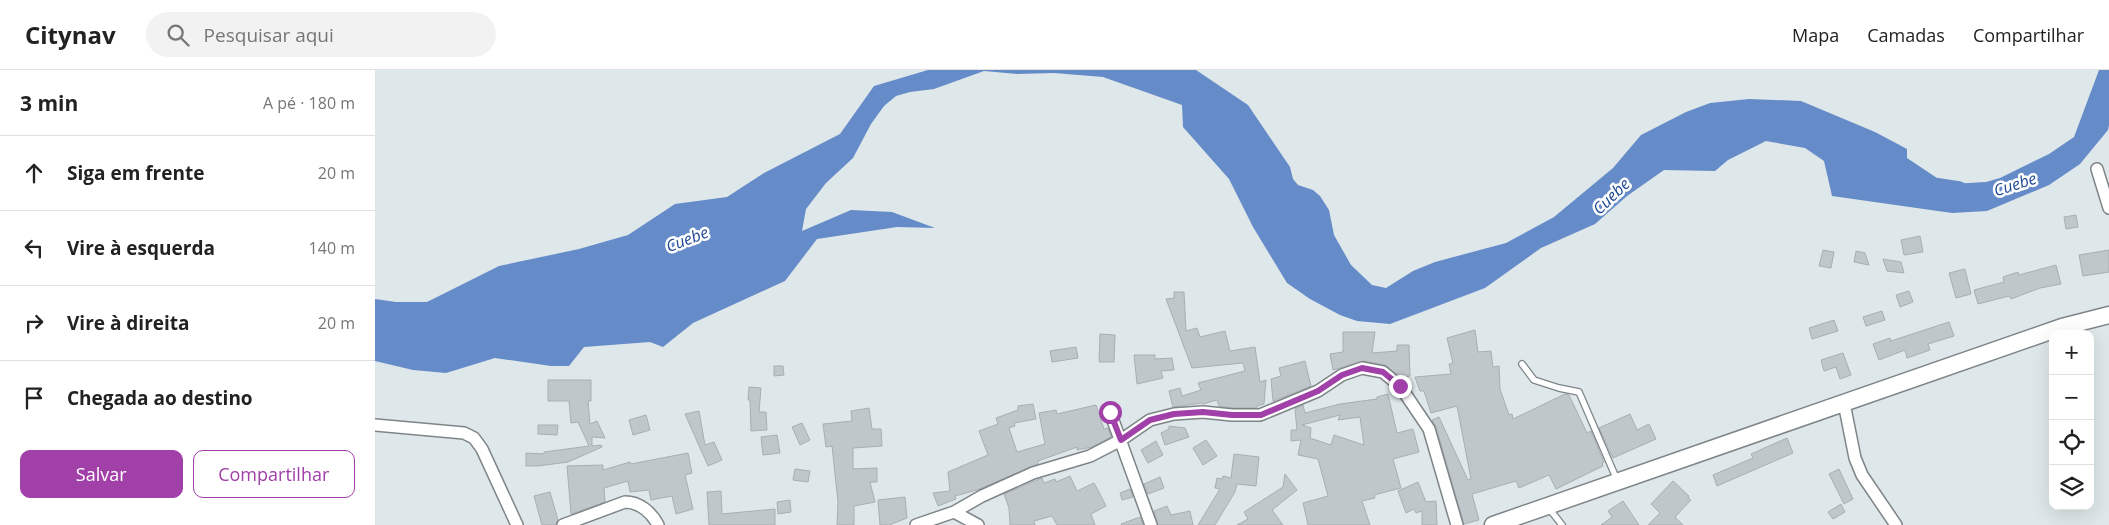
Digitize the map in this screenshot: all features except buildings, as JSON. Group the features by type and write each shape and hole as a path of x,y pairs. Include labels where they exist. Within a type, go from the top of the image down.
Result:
{"main road":[{"path":"1493,525 2062,327 2109,315"}],"street":[{"path":"2097,169 2109,208"},
{"path":"916,525 953,512 982,496 1033,473 1090,456 1121,440 1150,420 1174,414 1203,412 1261,415 1318,391 1342,375 1362,368 1383,372 1400,386 1429,429 1457,525"},
{"path":"1844,404 1855,458 1861,475 1896,525"},
{"path":"1110,412 1151,525"},
{"path":"375,425 464,433 474,438 482,449 517,525"},
{"path":"563,525 625,502 630,502 647,510 658,525"},
{"path":"953,512 978,525"}],"lane":[{"path":"1521,364 1534,380 1579,392 1617,482"},
{"path":"1548,506 1562,525"}],"water":[{"path":"928,70 1196,70 1248,105 1290,167 1293,179 1298,185 1313,190 1320,196 1329,210 1334,235 1351,265 1372,285 1386,288 1413,271 1435,262 1506,243 1554,217 1613,168 1641,135 1686,112 1710,103 1749,99 1801,101 1875,132 1907,149 1907,180 1914,186 1986,182 2000,178 2049,154 2074,137 2099,70 2109,70 2109,125 2108,130 2080,164 2049,185 1987,211 1952,213 1832,196 1824,161 1805,148 1766,141 1728,160 1715,171 1664,170 1627,196 1595,224 1541,248 1485,288 1390,324 1357,321 1340,315 1310,299 1287,283 1253,227 1229,179 1183,127 1182,105 1103,77 1054,73 1017,74 984,71 934,89 896,96 884,106 871,124 853,158 826,183 806,209 802,231 851,210 892,212 935,228 897,227 817,239 785,281 693,323 663,347 650,342 584,347 569,366 551,366 495,358 446,373 413,370 375,361 375,299 396,302 427,302 499,266 579,249 628,235 675,204 727,197 764,173 840,134 874,86"}],"waterway":[{"name":"Cuebe","path":"1881,154 1932,188 1958,192"}],"route":[{"path":"1110,412 1121,440 1150,420 1174,414 1203,412 1261,415 1318,391 1342,375 1362,368 1383,372 1400,386"}]}
